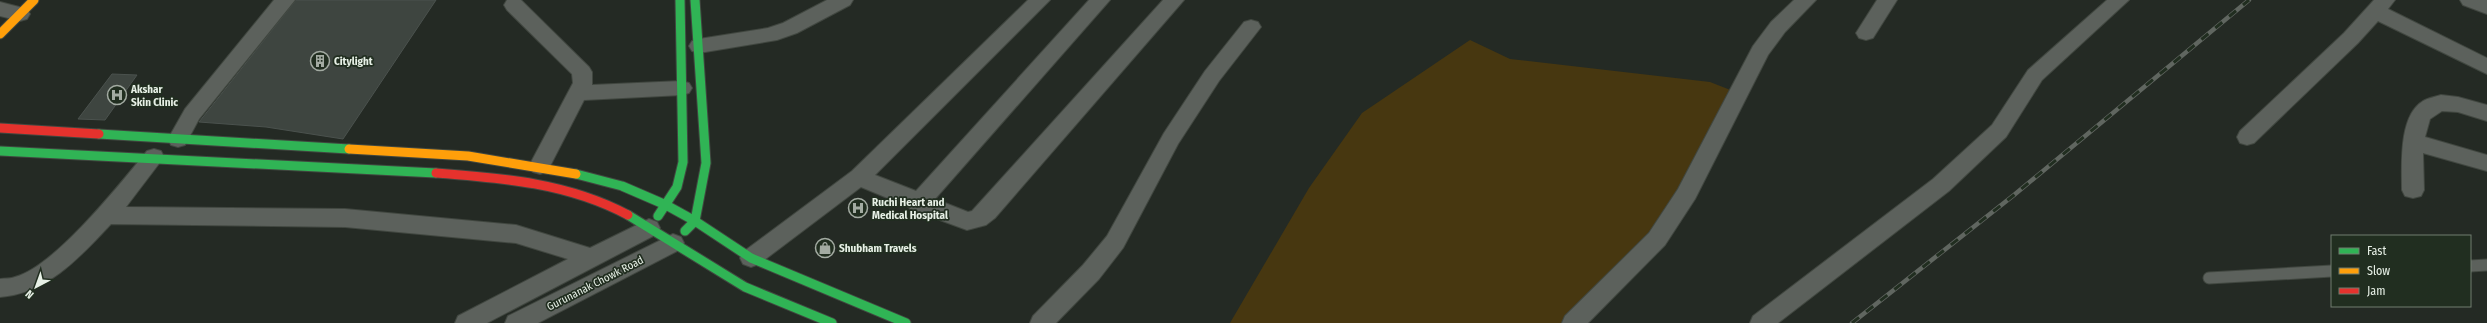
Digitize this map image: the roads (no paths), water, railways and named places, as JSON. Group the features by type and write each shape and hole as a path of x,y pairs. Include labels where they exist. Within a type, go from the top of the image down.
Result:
{"main road":[{"path":"0,34 34,0"},
{"path":"649,228 677,187 681,173 682,88 680,0"},
{"path":"674,243 696,221 706,163 695,0"},
{"path":"0,128 468,156 540,166 586,175 622,186 666,205 696,221 751,258 906,323"},
{"path":"0,151 154,157 403,170 504,179 561,188 585,195 619,209 745,287 832,323"}],"street":[{"path":"178,139 192,114 285,0"},
{"path":"699,46 770,35 790,28 843,0"},
{"path":"751,258 859,177 1040,0"},
{"path":"918,202 1100,0"},
{"path":"859,177 967,221 978,219 987,212 1174,0"},
{"path":"1573,323 1657,239 1687,193 1701,163 1760,51 1778,27 1806,0"},
{"path":"1866,33 1887,0"},
{"path":"1762,323 1941,185 1999,131 2035,75 2119,0"},
{"path":"2470,0 2487,7"},
{"path":"514,5 582,72 583,83 540,166"},
{"path":"2247,137 2351,38 2380,6 2487,67"},
{"path":"0,9 20,14"},
{"path":"1041,323 1091,272 1115,242 1171,139 1212,76 1251,27"},
{"path":"578,93 682,88"},
{"path":"2413,190 2413,142 2418,121 2431,107 2441,103 2452,104 2487,113"},
{"path":"2413,142 2487,163"},
{"path":"0,288 15,287 29,282 70,252 108,215 154,157"},
{"path":"108,215 345,218 516,234 592,258"},
{"path":"466,323 649,228"},
{"name":"Gurunanak Chowk Road","path":"516,323 674,243"}],"lane":[{"path":"2471,266 2487,265"},
{"path":"2209,278 2331,271"}],"railway":[{"path":"1852,323 2014,195 2249,0"}],"place":[{"name":"Citylight","path":"320,61"},
{"name":"Akshar Skin Clinic","path":"117,95"},
{"name":"Ruchi Heart and Medical Hospital","path":"858,208"},
{"name":"Shubham Travels","path":"825,248"}]}
